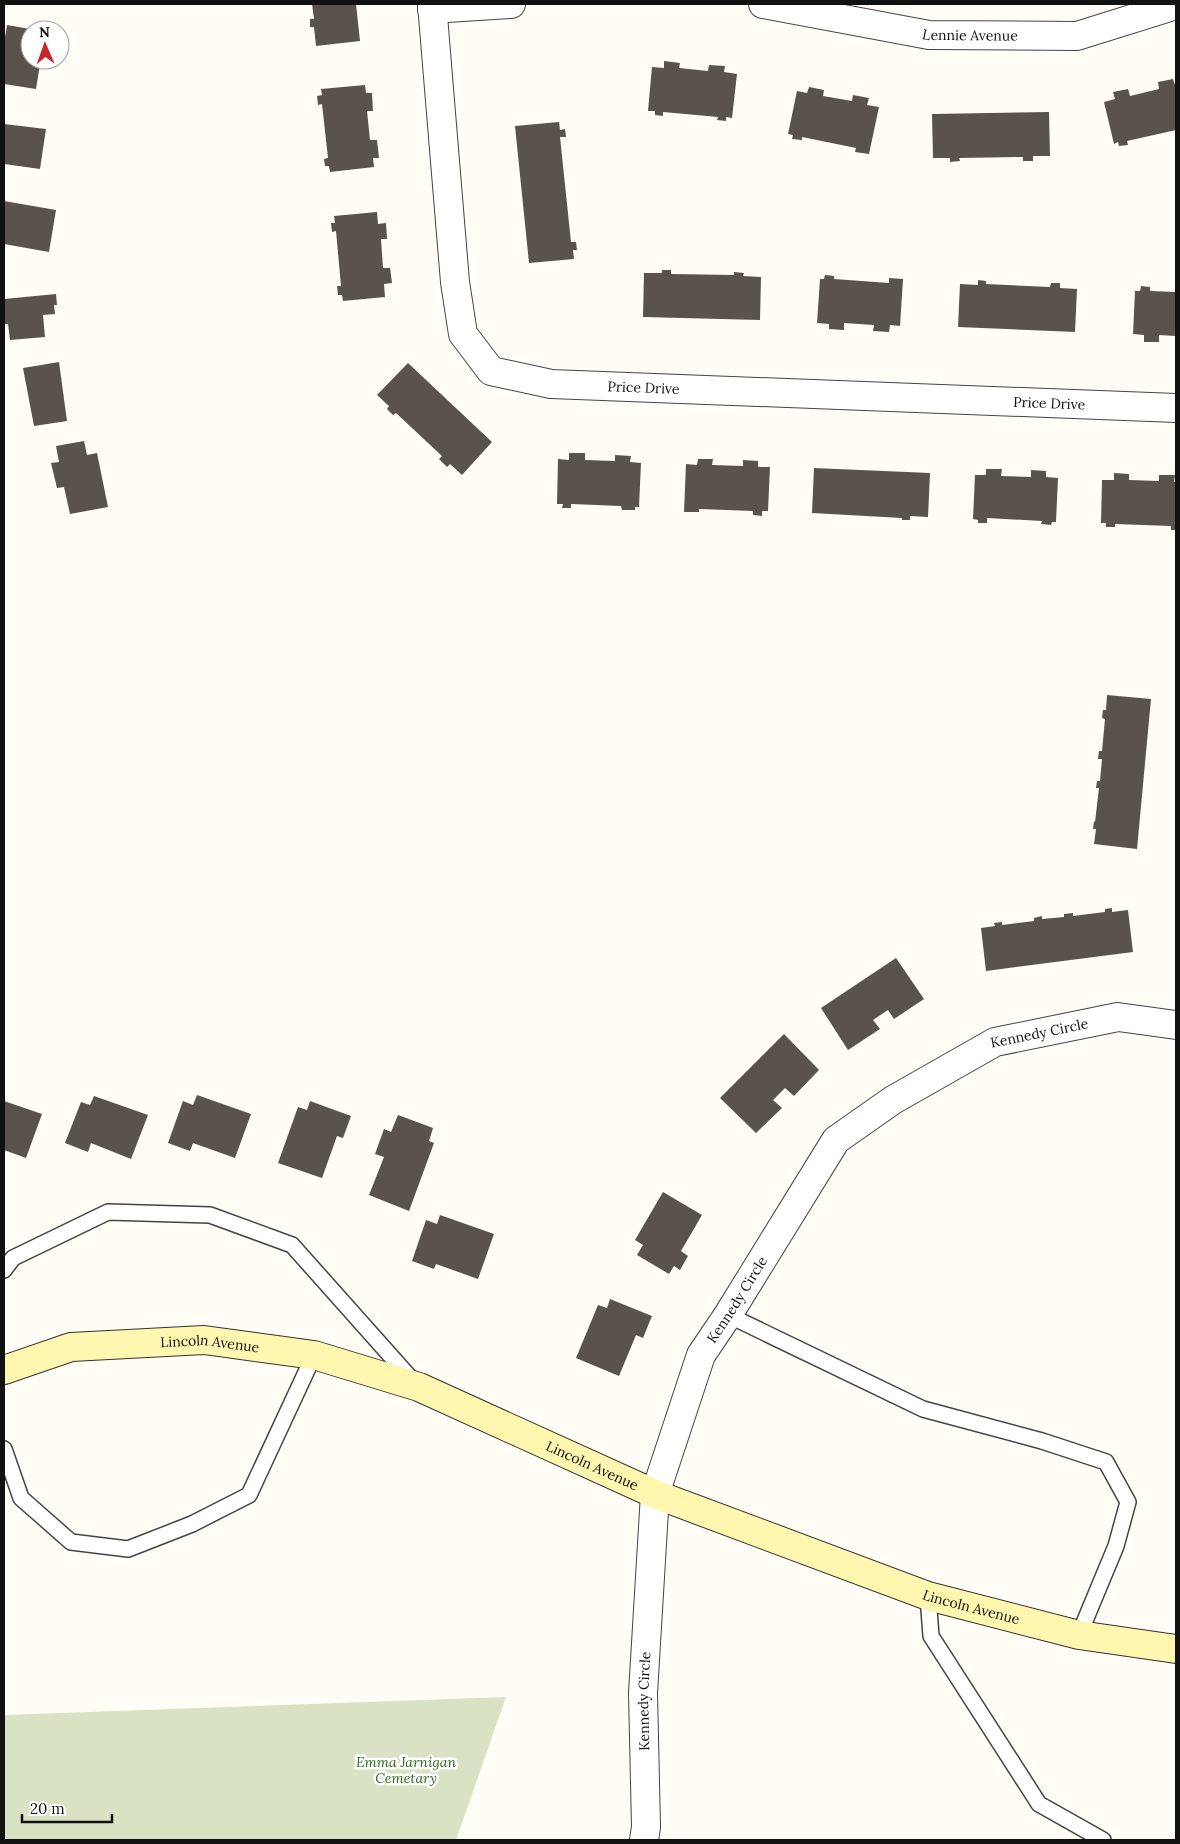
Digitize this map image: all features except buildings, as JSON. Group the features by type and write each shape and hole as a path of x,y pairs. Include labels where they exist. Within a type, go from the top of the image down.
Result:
{"street":[{"path":"432,6 511,4"},
{"name":"Lennie Avenue","path":"763,4 929,35 1068,36 1077,36 1176,5"},
{"name":"Price Drive","path":"432,6 455,282 463,334 491,371 551,384 1176,408"},
{"name":"Kennedy Circle","path":"644,1840 646,1827 643,1693 655,1494 701,1355 728,1315 836,1140 893,1100 995,1042 1118,1017 1176,1025"},
{"name":"Lincoln Avenue","path":"4,1370 71,1346 204,1340 314,1355 419,1387 655,1494 928,1596 1079,1635 1176,1649"}],"lane":[{"path":"4,1270 13,1258 108,1212 210,1214 292,1245 419,1387"},
{"path":"728,1315 923,1409 1042,1441 1106,1462 1128,1502 1116,1546 1079,1635"},
{"path":"4,1449 21,1498 71,1542 128,1549 192,1524 249,1495 314,1355"},
{"path":"928,1596 931,1636 1038,1804 1103,1840"}],"green space":[{"name":"Emma Jarnigan Cemetary","path":"506,1697 456,1840 4,1840 4,1715"}]}
